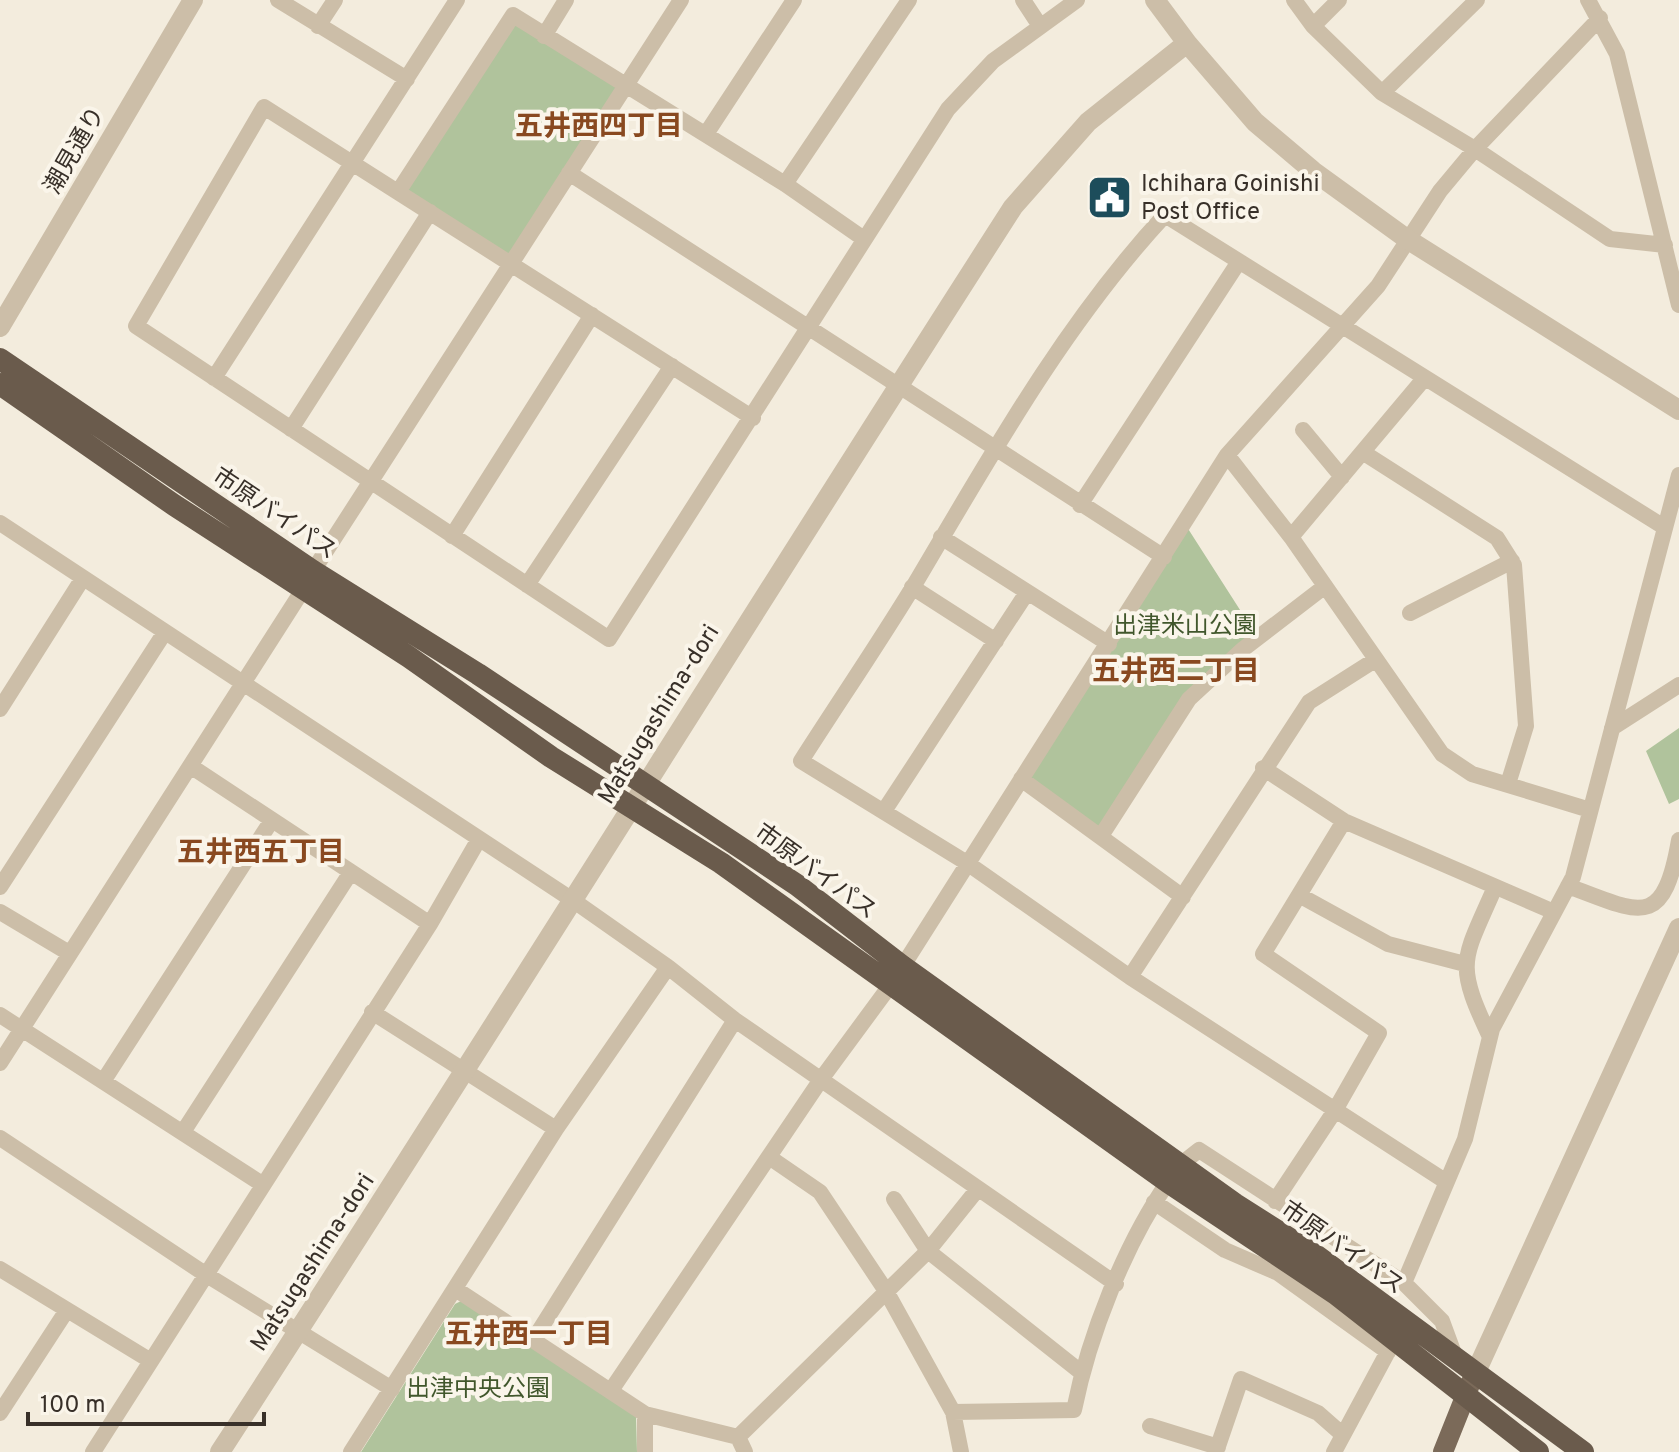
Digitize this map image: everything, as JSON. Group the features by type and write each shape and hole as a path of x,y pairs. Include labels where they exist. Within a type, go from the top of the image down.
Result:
{"highway":[{"name":"市原バイパス","path":"0,359 630,807 897,974 1174,1174 1317,1256 1395,1337 1538,1452"},
{"name":"市原バイパス","path":"0,384 174,505 308,580 644,783 797,885 897,974"},
{"name":"市原バイパス","path":"1395,1337 1456,1360 1583,1452"}],"main road":[{"path":"1443,1452 1475,1374"}],"street":[{"name":"潮見通り","path":"0,327 193,0"},
{"path":"278,0 407,79"},
{"path":"318,26 335,0"},
{"path":"214,378 457,0"},
{"path":"544,36 566,0"},
{"path":"0,1063 569,173 629,86 681,0"},
{"path":"706,134 794,0"},
{"path":"785,184 909,0"},
{"path":"1023,0 1040,26"},
{"path":"753,418 264,107 136,326 609,639 753,418 948,109 993,61 1077,0"},
{"path":"1155,0 1187,43 1255,122 1313,171 1407,239 1679,410"},
{"path":"1294,0 1313,26 1382,93 1475,149 1610,239 1665,245"},
{"path":"1313,26 1339,0"},
{"path":"1382,93 1477,0"},
{"path":"1588,0 1617,54 1679,305"},
{"path":"398,192 513,15 785,184 864,239"},
{"path":"612,1389 822,1078 897,974 1227,455 1343,329 1378,286 1440,191 1475,149 1600,18"},
{"name":"Matsugashima-dori","path":"220,1452 466,1072 644,783 1013,207 1088,122 1187,43"},
{"path":"569,173 807,330 1164,557"},
{"path":"291,429 430,212"},
{"path":"1445,1181 1334,1112 1130,977 967,863 801,761 912,587 994,449 1118,265 1165,215 1423,380 1664,527"},
{"path":"1080,505 1238,263"},
{"path":"452,536 592,315"},
{"path":"527,585 672,366"},
{"path":"1291,537 1423,380"},
{"path":"1303,430 1342,477"},
{"path":"1364,453 1497,538 1512,561 1526,726 1508,784"},
{"path":"1227,455 1291,537 1442,754 1472,774 1590,810"},
{"path":"1404,1283 1465,1139 1490,1037 1568,886 1679,475"},
{"path":"2,529 83,578 574,901 668,967 735,1020 1116,1284"},
{"path":"941,537 1026,594 1109,644"},
{"path":"1410,613 1512,561"},
{"path":"0,709 83,578"},
{"path":"912,587 996,641"},
{"path":"1101,836 1189,699 1223,665 1324,587"},
{"path":"884,811 1026,594"},
{"path":"0,887 165,632"},
{"path":"1130,977 1263,768 1309,702 1375,660"},
{"path":"1612,728 1679,685"},
{"path":"192,767 430,924"},
{"path":"1263,768 1344,821 1554,912"},
{"path":"1021,779 1183,897"},
{"path":"104,1080 272,820"},
{"path":"1275,1201 1334,1112 1379,1033 1263,954 1344,821"},
{"path":"93,1452 430,924 479,839"},
{"path":"1568,886 1636,911 1643,910 1663,895 1674,866 1679,840"},
{"path":"183,1132 351,872"},
{"path":"1490,1037 1468,990 1465,964 1495,887"},
{"path":"1299,895 1388,944 1465,964"},
{"path":"0,912 69,953"},
{"path":"1475,1374 1679,928"},
{"path":"351,1452 457,1290 556,1129 668,967"},
{"path":"372,1012 556,1129"},
{"path":"0,1015 262,1184"},
{"path":"534,1339 735,1020"},
{"path":"0,1138 205,1274 392,1389"},
{"path":"953,1412 1074,1410 1082,1373 1116,1284 1154,1202 1174,1174 1199,1150 1404,1283 1442,1321 1456,1360"},
{"path":"769,1157 820,1192 886,1291 953,1412 961,1452"},
{"path":"457,1290 612,1389 645,1414 741,1444 928,1251 977,1190"},
{"path":"894,1199 928,1251 1082,1373"},
{"path":"1154,1202 1225,1250 1278,1273 1395,1337 1334,1452"},
{"path":"0,1269 151,1361"},
{"path":"0,1413 67,1310"},
{"path":"1150,1426 1217,1449 1241,1379 1318,1413 1343,1435"},
{"path":"645,1414 645,1452"}],"green space":[{"path":"513,15 629,86 511,264 398,192"},
{"name":"出津米山公園","path":"1185,524 1258,638 1213,673 1101,836 1021,779"},
{"path":"1679,728 1679,799 1669,804 1646,751"},
{"name":"出津中央公園","path":"463,1300 636,1415 637,1452 361,1452 455,1304"}],"place":[{"name":"Ichihara Goinishi Post Office","path":"1110,197"}],"district":[{"name":"五井西四丁目","path":"599,125"},
{"name":"五井西二丁目","path":"1176,670"},
{"name":"五井西五丁目","path":"261,851"},
{"name":"五井西一丁目","path":"529,1333"}]}
